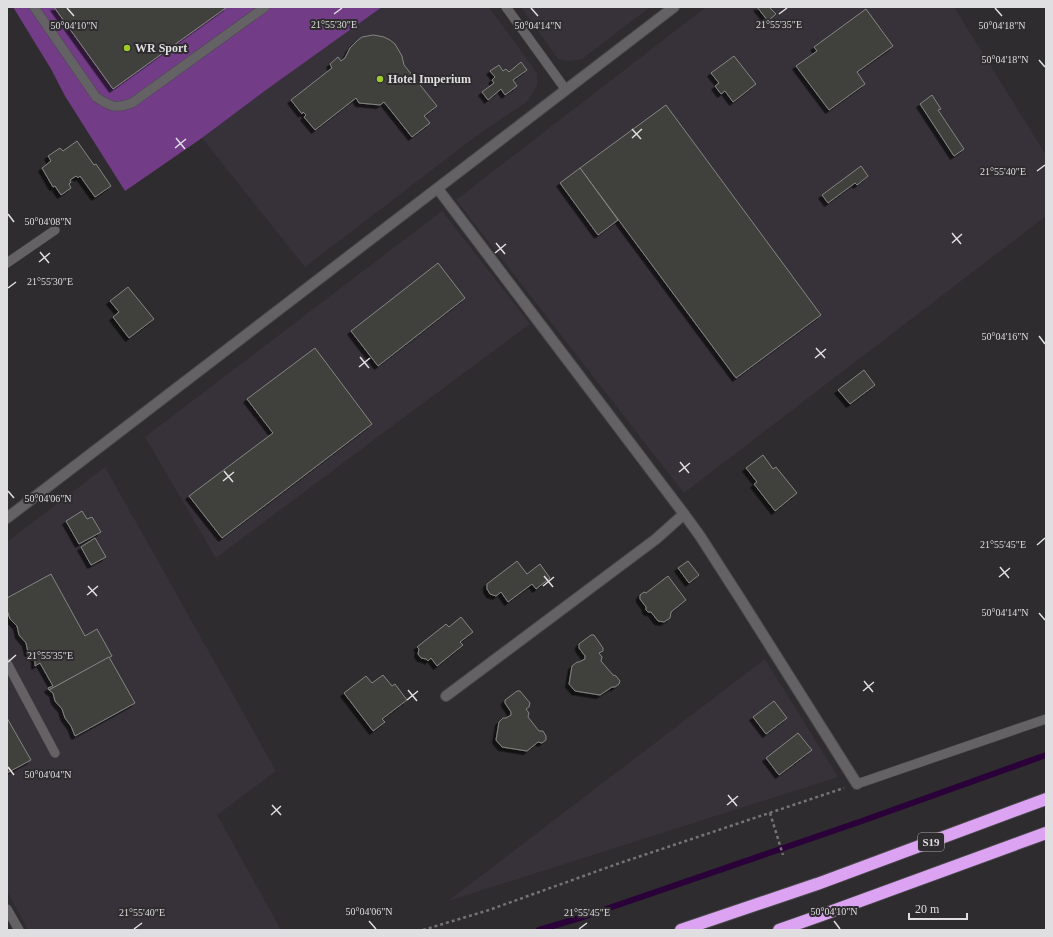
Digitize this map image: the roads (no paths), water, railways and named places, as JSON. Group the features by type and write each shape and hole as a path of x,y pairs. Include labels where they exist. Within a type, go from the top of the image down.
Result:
{"highway":[{"name":"S19","path":"681,930 824,881 1046,799"},
{"path":"779,930 1046,833"}],"street":[{"path":"7,518 674,7"},
{"path":"438,189 700,536 744,603 857,784"},
{"path":"446,696 656,539 684,514"}],"lane":[{"path":"34,7 96,97 107,105 121,107 132,103 265,7"},
{"path":"506,7 566,90"},
{"path":"7,263 55,230"},
{"path":"7,663 55,753"},
{"path":"857,784 1046,719"},
{"path":"7,910 19,930"}],"waterway":[{"path":"539,930 583,917 862,821 1046,755"}],"place":[{"name":"WR Sport","path":"127,48"},
{"name":"Hotel Imperium","path":"380,79"}]}
